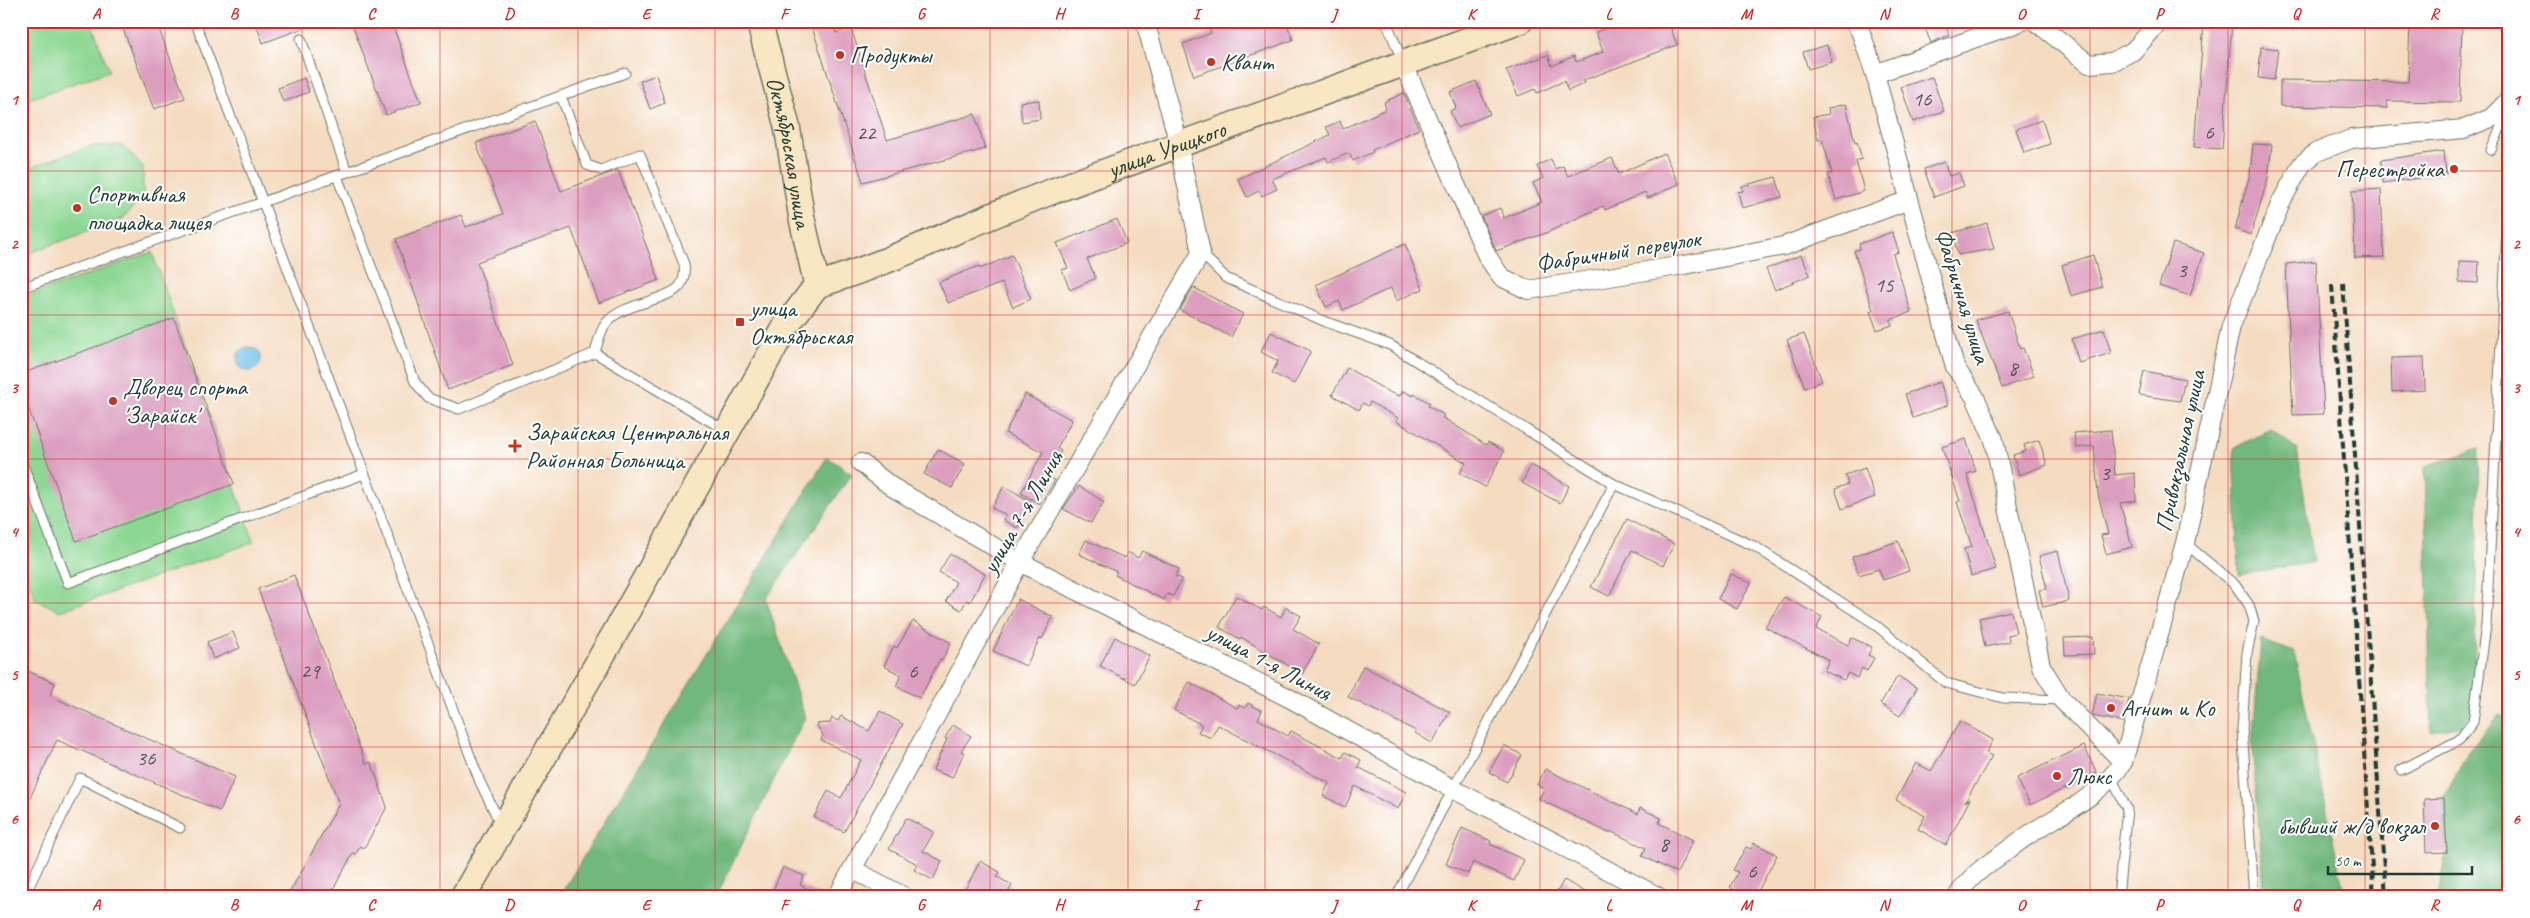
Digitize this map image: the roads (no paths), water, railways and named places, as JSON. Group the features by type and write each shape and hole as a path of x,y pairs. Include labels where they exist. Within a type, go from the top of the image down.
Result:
{"main road":[{"name":"Октябрьская улица","path":"759,21 786,126 802,219 817,285"},
{"name":"улица Урицкого","path":"817,285 846,276 1011,207 1178,144 1520,21"},
{"path":"463,897 615,633 786,326 817,285"}],"street":[{"path":"1145,21 1176,129 1201,253"},
{"name":"Фабричная улица","path":"1854,21 1861,33 1875,74 1956,367 1975,397 1994,440 2041,666 2062,700 2123,762"},
{"path":"1875,74 2022,21"},
{"path":"2036,21 2089,64 2112,62 2133,51 2160,21"},
{"name":"Фабричный переулок","path":"1404,64 1487,256 1501,278 1528,290 1684,265 1784,246 1909,200"},
{"name":"Привокзальная улица","path":"1957,897 1974,876 1989,863 2112,779 2123,762 2185,543 2231,326 2282,200 2302,164 2317,152 2351,139 2464,129 2491,118 2509,100"},
{"name":"улица 7-я Линия","path":"837,897 1020,562 1201,253"},
{"name":"улица 1-я Линия","path":"861,464 892,488 1020,562 1289,698 1453,789 1659,897"},
{"path":"852,869 905,897"}],"lane":[{"path":"195,21 480,782 503,828"},
{"path":"1386,21 1404,64"},
{"path":"301,39 347,172"},
{"path":"21,288 625,73"},
{"path":"561,96 587,165 601,170 640,154 684,264 685,276 679,288 627,309 608,320 599,336 595,354"},
{"path":"2491,150 2509,106"},
{"path":"337,176 415,382 428,398 459,409 595,354"},
{"path":"2401,770 2459,740 2473,722 2486,625 2509,193"},
{"path":"1201,253 1226,278 1326,322 1390,345 1614,484 1754,546 1872,622 1946,683 2003,698 2062,700"},
{"path":"595,354 728,432"},
{"path":"2496,436 2509,436"},
{"path":"21,460 68,583 364,474"},
{"path":"1396,897 1614,484"},
{"path":"2185,543 2235,585 2249,605 2254,621 2247,653 2242,729 2254,897"},
{"path":"24,897 80,778 180,828"},
{"path":"2112,779 2127,809 2118,897"}],"water":[{"path":"249,347 257,351 261,359 257,367 249,371 241,367 237,359 241,351"}],"railway":[{"path":"2343,283 2386,897"},
{"path":"2332,285 2374,897"}],"place":[{"name":"Продукты","path":"840,55"},
{"name":"Квант","path":"1211,62"},
{"name":"Перестройка","path":"2454,169"},
{"name":"Спортивная площадка лицея","path":"77,208"},
{"name":"улица Октябрьская","path":"740,322"},
{"name":"Дворец спорта 'Зарайск'","path":"113,401"},
{"name":"Зарайская Центральная Районная Больница","path":"515,446"},
{"name":"Агнит и Ко","path":"2111,708"},
{"name":"Люкс","path":"2057,776"},
{"name":"бывший ж/д вокзал","path":"2435,826"}]}
